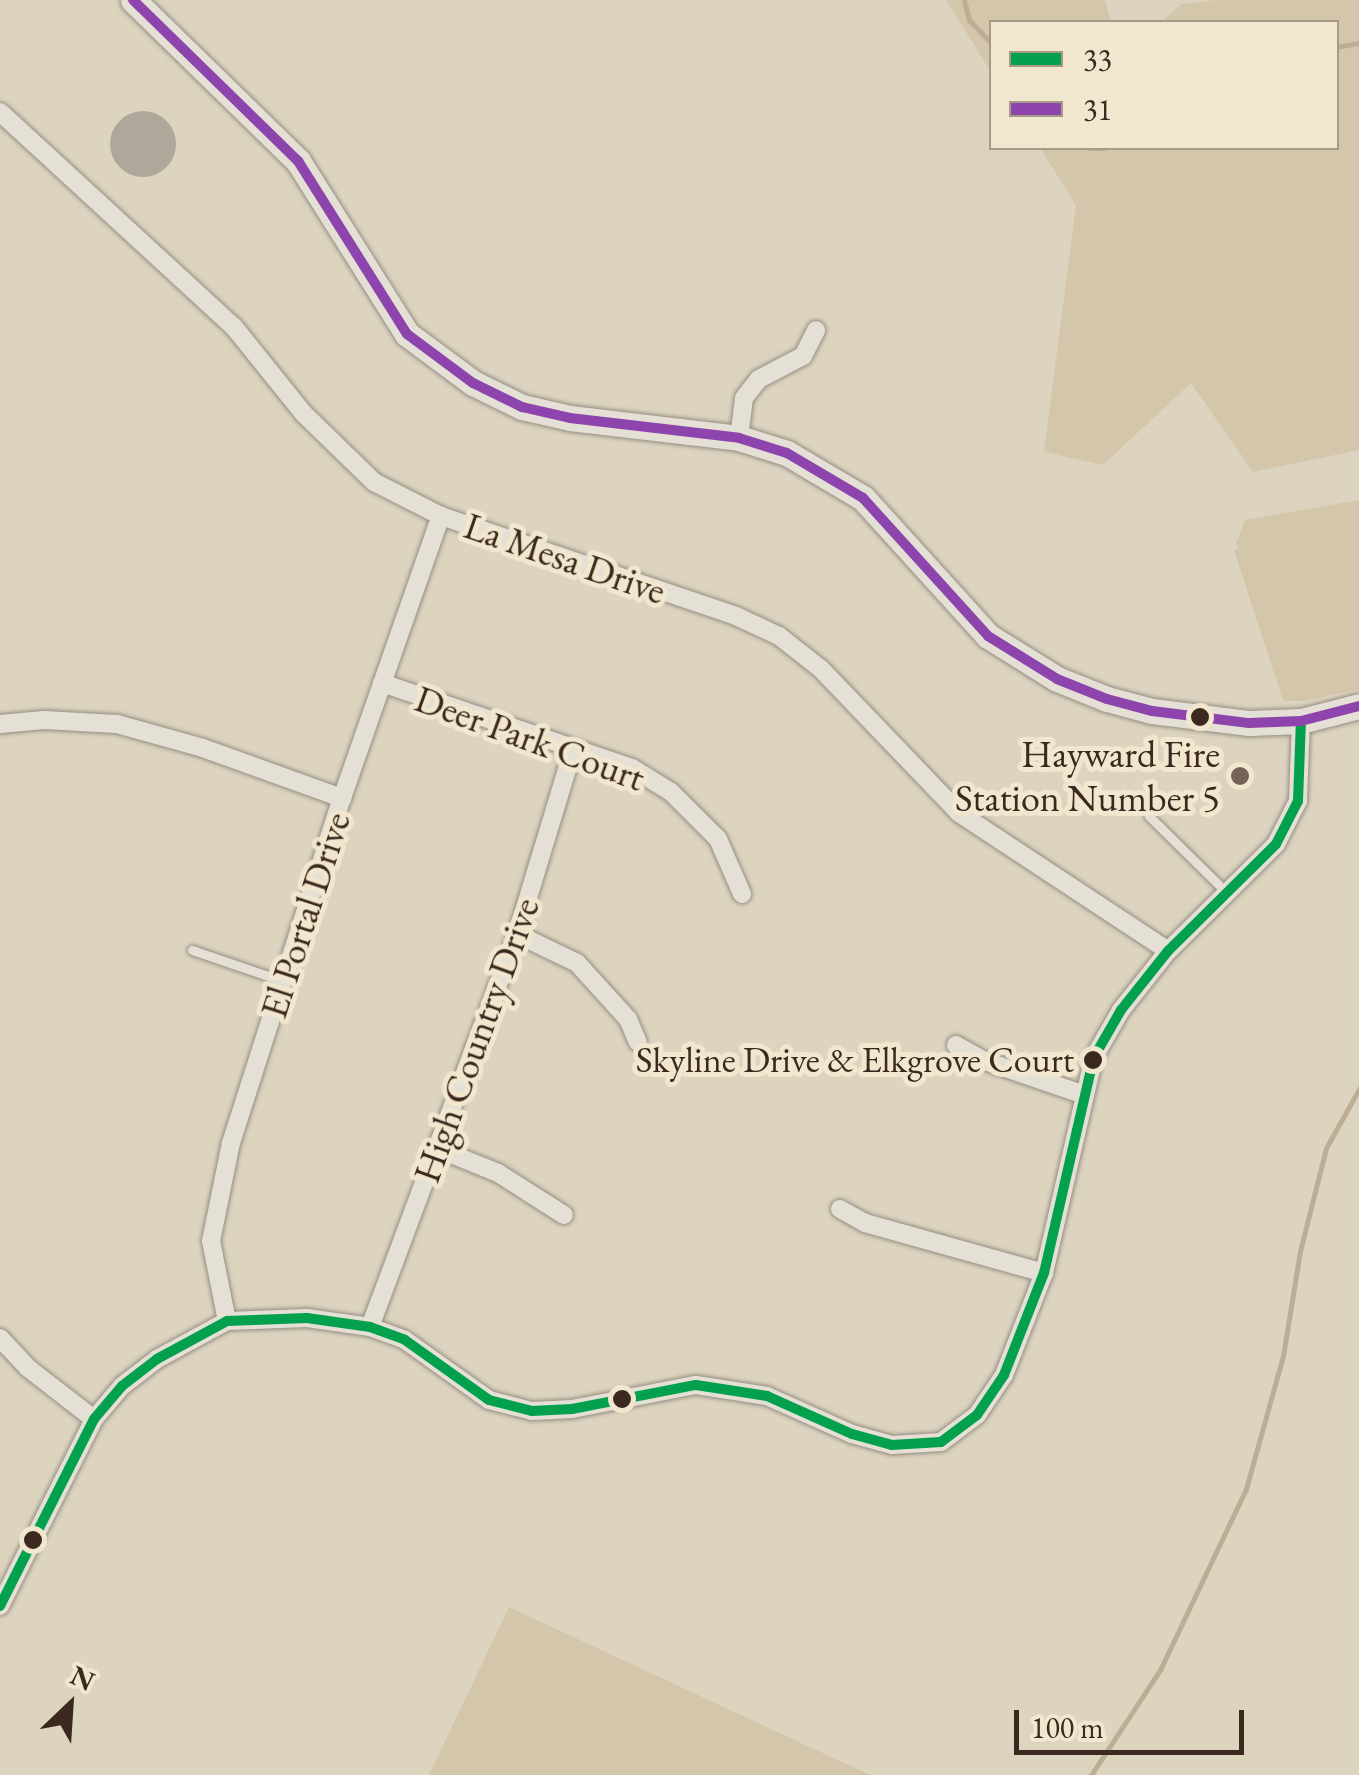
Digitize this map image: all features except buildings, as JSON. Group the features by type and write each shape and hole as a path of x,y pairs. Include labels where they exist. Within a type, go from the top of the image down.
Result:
{"main road":[{"path":"132,0 298,161 407,334 473,383 522,406 570,418 740,438 787,453 863,498 988,636 1057,679 1107,699 1168,714 1249,723 1301,722 1359,706"}],"street":[{"name":"La Mesa Drive","path":"0,112 234,327 304,414 374,482 441,516 736,616 779,636 821,669 958,813 1168,952"},
{"path":"740,438 744,398 759,379 803,356 816,330"},
{"name":"El Portal Drive","path":"228,1322 212,1240 231,1144 342,798 441,516"},
{"name":"Deer Park Court","path":"382,683 632,768 670,792 718,839 742,894"},
{"path":"0,724 44,720 118,724 203,748 342,798"},
{"path":"0,1606 7,1574 94,1418 122,1386 157,1358 228,1322 307,1318 370,1327 405,1340 488,1400 532,1411 572,1409 696,1385 767,1396 852,1434 892,1445 942,1442 977,1416 1004,1375 1044,1273 1082,1094 1094,1056 1121,1010 1168,952 1276,844 1298,801 1301,722"},
{"name":"High Country Drive","path":"370,1327 517,934 573,750"},
{"path":"517,934 577,963 628,1019 638,1042"},
{"path":"956,1045 985,1061 1082,1094"},
{"path":"438,1149 498,1173 564,1215"},
{"path":"840,1209 865,1223 1044,1273"},
{"path":"0,1338 28,1368 94,1418"}],"lane":[{"path":"1149,816 1226,893"},
{"path":"192,950 283,981"}],"shaded area":[{"path":"946,0 1105,0 1110,20 989,20 989,69"},
{"path":"1216,0 1359,0 1359,450 1253,472 1191,383 1103,465 1044,452 1076,205 1041,150 1339,150 1339,20 1163,20 1181,4"},
{"path":"1359,500 1359,689 1305,701 1283,701 1234,550 1238,549 1236,543 1245,520"},
{"path":"509,1607 870,1775 429,1775"}],"waterway":[{"path":"964,0 969,20 989,41"},
{"path":"1339,46 1359,43"},
{"path":"1091,1775 1160,1670 1246,1489 1283,1356 1300,1251 1326,1148 1359,1089"}],"transit line":[{"name":"31","path":"133,0 298,161 407,334 473,383 522,407 570,418 739,438 787,453 863,498 988,636 1057,679 1107,699 1152,711 1249,723 1301,721 1359,706"},
{"name":"33","path":"0,1606 94,1419 122,1386 157,1359 227,1321 307,1318 370,1327 405,1340 489,1400 532,1411 572,1409 696,1385 767,1396 852,1434 892,1445 941,1442 977,1415 1004,1375 1044,1273 1094,1057 1121,1010 1168,951 1276,844 1298,801 1301,721"}],"place":[{"name":"Hayward Fire Station Number 5","path":"1240,776"},
{"name":"Skyline Drive & Elkgrove Court","path":"1093,1060"}]}
